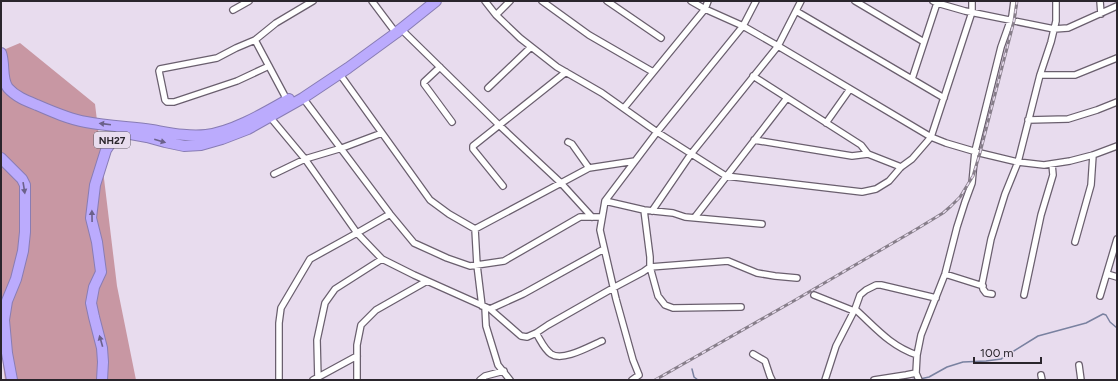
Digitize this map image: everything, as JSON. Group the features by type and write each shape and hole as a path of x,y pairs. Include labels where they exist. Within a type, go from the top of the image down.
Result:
{"highway":[{"name":"NH27","path":"102,380 102,348 91,302 94,287 102,272 91,218 96,185 106,150 112,140 125,134 147,137 184,146 201,145 248,129 303,98 348,68 399,31 436,1"},
{"name":"NH27","path":"1,53 4,69 4,80 15,95 25,100 63,116 85,122 188,136 206,135 236,126 287,100 324,78 339,73"},
{"path":"1,158 22,179 25,186 25,226 22,250 16,279 7,301 4,320 7,353 12,380"}],"street":[{"path":"233,10 249,1"},
{"path":"269,66 230,84 174,102 167,102 166,100 159,71 160,69 217,58 255,40 276,23 313,1"},
{"path":"372,1 399,31 440,67 561,183 592,217"},
{"path":"484,1 520,38 557,67 602,93 657,132 726,176 862,192 876,189 890,181 931,137 972,12 972,1"},
{"path":"496,14 510,1"},
{"path":"542,1 589,35 653,72"},
{"path":"607,1 661,38"},
{"path":"692,1 743,26 931,137 946,143 1018,162 1044,165 1093,155 1117,146"},
{"path":"624,108 705,8 708,1"},
{"path":"632,380 640,377 633,360 613,288 600,230 604,202 657,132 743,26 756,1"},
{"path":"652,211 691,154 778,46 801,1"},
{"path":"855,1 924,42"},
{"path":"874,380 906,375 918,376 917,355 921,335 945,274 957,227 972,183 975,151 1014,1"},
{"path":"992,294 986,293 982,284 991,239 1005,194 1018,162 1040,75 1051,42 1056,21 1056,1"},
{"path":"1100,1 1101,14"},
{"path":"912,79 935,2 972,12 1054,29 1068,28 1117,6"},
{"path":"796,11 944,98"},
{"path":"255,40 287,100"},
{"path":"488,88 531,47"},
{"path":"1040,75 1075,75 1117,58"},
{"path":"440,67 424,82 424,84 452,122"},
{"path":"503,186 474,150 473,146 566,72"},
{"path":"339,73 430,200 449,214 475,229"},
{"path":"753,76 861,145 868,154"},
{"path":"826,123 850,89"},
{"path":"303,98 390,214 414,243 447,258 470,266 504,261 580,217 601,217"},
{"path":"695,217 787,98"},
{"path":"1028,120 1068,118 1097,110 1117,102"},
{"path":"270,117 305,159 357,233 382,259 486,307 521,336 527,337 536,333 650,267 728,261 757,273 797,278"},
{"path":"274,174 305,159 342,148 382,133"},
{"path":"754,140 852,156 868,154 902,167"},
{"path":"568,142 572,144 590,168"},
{"path":"1075,242 1091,185 1093,155"},
{"path":"475,229 590,168 635,161"},
{"path":"1024,295 1041,215 1053,175 1052,164"},
{"path":"604,202 644,210 673,213 685,217 762,224"},
{"path":"644,210 650,267 658,296 665,305 673,308 741,307"},
{"path":"279,380 279,323 281,308 310,259 390,214"},
{"path":"475,229 477,265 486,307 486,326 498,364 510,380"},
{"path":"1100,296 1117,239"},
{"path":"486,307 523,294 604,249"},
{"path":"316,379 317,340 325,303 335,289 382,259"},
{"path":"945,274 983,286"},
{"path":"1107,274 1117,277"},
{"path":"357,380 357,356 361,326 376,310 428,281"},
{"path":"825,380 836,346 855,310 860,296 866,290 876,284 936,298"},
{"path":"814,295 855,310 892,343 917,355"},
{"path":"536,333 545,348 552,355 560,357 568,356 602,341"},
{"path":"753,354 765,361 772,380"},
{"path":"316,379 357,356"},
{"path":"1079,365 1081,380"},
{"path":"480,380 485,376 504,371"}],"shaded area":[{"path":"20,43 95,104 117,286 136,380 5,380 1,349 1,51"}],"waterway":[{"path":"920,379 929,377 947,367 963,362 1001,359 1038,336 1086,323 1103,314 1106,315 1110,322 1117,328"},
{"path":"692,369 694,377 698,380"},
{"path":"910,380 916,379"}],"railway":[{"path":"655,380 915,230 943,213 960,197 973,176 980,153 1014,21 1017,1"}]}
